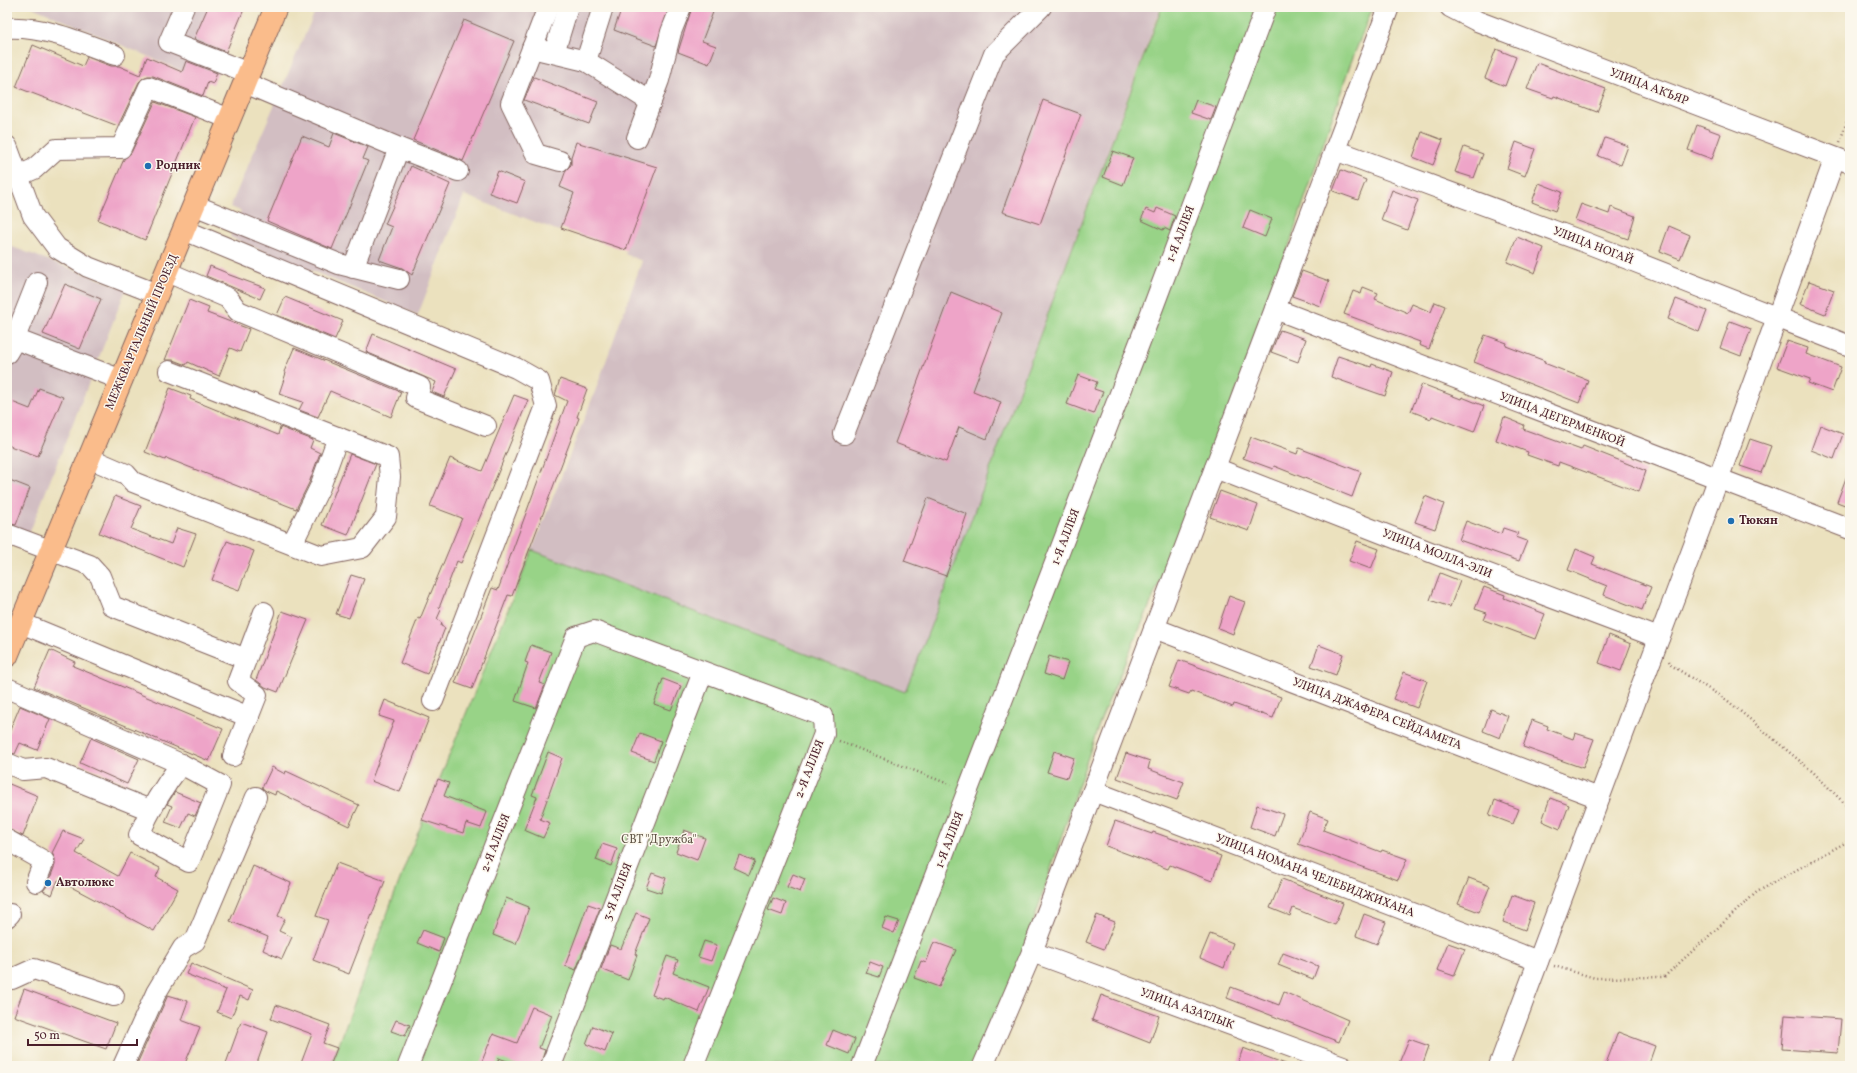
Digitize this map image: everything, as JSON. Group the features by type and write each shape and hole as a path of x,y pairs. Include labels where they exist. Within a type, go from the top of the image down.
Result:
{"main road":[{"name":"МЕЖКВАРТАЛЬНЫЙ ПРОЕЗД","path":"7,656 276,7"}],"street":[{"path":"184,7 169,42 399,148 458,171"},
{"path":"548,7 512,103 536,154 560,161"},
{"path":"554,53 568,7"},
{"path":"586,61 603,7"},
{"path":"637,138 659,80 671,32 681,7"},
{"path":"844,434 994,54 1041,7"},
{"name":"1-Я АЛЛЕЯ","path":"862,1066 968,792 1266,7"},
{"path":"983,1066 1032,952 1389,7"},
{"name":"УЛИЦА АКЪЯР","path":"1450,7 1477,21 1842,160"},
{"path":"7,28 24,27 62,35 115,55"},
{"path":"532,48 586,61 651,102"},
{"path":"18,176 34,169 56,149 121,148 149,87 230,119"},
{"path":"7,146 33,216 57,248 88,267 157,294"},
{"path":"353,268 399,148"},
{"name":"УЛИЦА НОГАЙ","path":"1335,150 1587,243 1850,346"},
{"path":"1498,1066 1718,480 1777,318 1842,160"},
{"path":"194,205 339,264 399,279"},
{"path":"184,230 516,368 539,381 546,406 433,702"},
{"path":"166,272 228,298 238,311 420,387 416,398 486,426"},
{"path":"37,282 11,346 122,380"},
{"name":"УЛИЦА ДЕГЕРМЕНКОЙ","path":"1275,309 1850,530"},
{"path":"89,458 126,474 133,482 321,556 362,548 386,517 390,478 388,457 169,370"},
{"path":"292,544 320,487 338,437"},
{"name":"УЛИЦА МОЛЛА-ЭЛИ","path":"1215,468 1446,558 1659,638"},
{"path":"7,534 90,565 100,576 112,606 246,659"},
{"path":"233,756 257,695 238,681 264,612"},
{"path":"21,623 249,717"},
{"name":"УЛИЦА ДЖАФЕРА СЕЙДАМЕТА","path":"1154,628 1375,714 1599,798"},
{"name":"2-Я АЛЛЕЯ","path":"408,1066 576,637 594,631 703,672"},
{"path":"703,672 823,725"},
{"name":"3-Я АЛЛЕЯ","path":"551,1066 703,672"},
{"path":"7,688 181,764 220,785 189,862 139,835 150,810 181,764"},
{"name":"2-Я АЛЛЕЯ","path":"693,1066 823,725"},
{"path":"7,763 23,770 46,768 150,810"},
{"name":"УЛИЦА НОМАНА ЧЕЛЕБИДЖИХАНА","path":"1093,791 1538,961"},
{"path":"123,1066 156,993 183,948 194,941 256,797"},
{"path":"7,840 44,861 36,882"},
{"name":"УЛИЦА АЗАТЛЫК","path":"1032,952 1343,1066"},
{"path":"7,979 12,979 34,969 114,996"}],"path":[{"path":"1842,160 1850,111"},
{"path":"1659,638 1671,665 1728,700 1813,772 1850,809"},
{"path":"823,725 968,792"},
{"path":"1538,961 1595,978 1664,977 1757,892 1850,840"}],"shaded area":[{"path":"32,7 244,7 213,84"},
{"path":"317,7 1161,7 956,561 905,692 532,550 596,389 642,261 625,254 626,250 561,228 559,231 464,195 418,315 230,237 241,211 230,207"},
{"path":"7,245 126,289 27,539 7,531"}],"green space":[{"name":"СВТ \"Дружба\"","path":"1162,7 1373,7 1350,65 1272,296 1197,495 1100,721 1022,956 977,1066 331,1066 409,855 532,550 905,692 956,561"}],"building":[{"path":"208,7 245,7 226,52 194,39"},
{"path":"622,7 669,7 656,46 614,30"},
{"path":"692,7 715,7 702,41 716,46 709,64 678,52"},
{"path":"464,20 514,41 463,161 413,140"},
{"path":"33,45 83,66 87,57 111,66 119,66 140,75 147,57 182,72 186,61 217,73 213,84 208,82 203,96 153,76 143,78 139,82 118,126 16,87"},
{"path":"1496,49 1516,57 1505,86 1485,78"},
{"path":"1537,63 1606,89 1597,112 1554,96 1553,98 1527,89"},
{"path":"534,77 598,102 589,124 524,100"},
{"path":"1043,100 1081,114 1040,224 1002,212"},
{"path":"1196,100 1216,107 1211,120 1191,113"},
{"name":"Родник","path":"155,102 195,117 145,240 98,220 124,159 131,153"},
{"path":"1697,125 1721,134 1712,159 1688,150"},
{"path":"1422,132 1443,140 1433,165 1413,157"},
{"path":"334,133 368,147 363,159 368,161 332,249 267,221 302,136 329,147"},
{"path":"1605,138 1628,146 1621,165 1598,156"},
{"path":"576,142 657,167 626,250 561,228 574,193 560,187 566,170 571,165 571,157"},
{"path":"1516,142 1535,149 1525,176 1507,169"},
{"path":"1464,147 1483,154 1474,178 1455,172"},
{"path":"1113,151 1133,158 1123,185 1103,177"},
{"path":"411,166 450,184 412,275 402,268 379,260 392,227 385,224"},
{"path":"1341,170 1366,180 1358,200 1333,191"},
{"path":"498,171 525,182 517,203 489,193"},
{"path":"1539,183 1562,192 1555,211 1532,202"},
{"path":"1392,190 1418,200 1407,230 1381,220"},
{"path":"1581,204 1609,214 1611,207 1635,216 1628,239 1575,220"},
{"path":"1157,208 1175,216 1170,231 1164,228 1163,230 1141,220 1146,209 1155,213"},
{"path":"1250,210 1272,219 1265,237 1243,228"},
{"path":"1669,226 1690,235 1680,259 1660,251"},
{"path":"1517,237 1544,248 1535,273 1507,262"},
{"path":"210,266 265,288 260,299 206,276"},
{"path":"1302,271 1329,281 1320,306 1292,296"},
{"path":"1809,281 1834,290 1825,314 1800,304"},
{"path":"65,284 101,299 80,349 43,334"},
{"path":"1363,287 1378,293 1375,299 1408,313 1412,304 1431,312 1435,302 1445,306 1429,349 1419,345 1420,342 1344,314 1353,291 1361,294"},
{"path":"951,292 1002,313 973,391 1001,402 987,439 959,427 946,462 895,443"},
{"path":"285,297 343,321 335,339 277,315"},
{"path":"1676,299 1707,311 1699,332 1668,319"},
{"path":"189,300 209,308 207,313 249,329 240,352 230,348 219,376 188,362 186,365 173,360 165,360"},
{"path":"1730,321 1751,329 1741,356 1720,348"},
{"path":"1280,330 1306,339 1298,362 1271,352"},
{"path":"373,334 456,369 444,397 432,392 436,382 366,352"},
{"path":"1485,335 1507,343 1506,346 1545,361 1544,363 1588,380 1579,403 1474,362"},
{"path":"1787,341 1808,348 1806,354 1841,367 1832,392 1808,383 1810,379 1777,367"},
{"path":"294,348 401,392 391,417 330,391 318,417 299,410 303,402 279,394 286,373 284,372"},
{"path":"1338,356 1371,367 1372,364 1393,372 1385,396 1331,377"},
{"path":"1078,375 1097,382 1094,389 1103,392 1094,414 1067,404"},
{"path":"560,379 587,389 577,417 579,418 512,596 508,595 472,689 455,683 492,588 498,590 567,401 555,395"},
{"path":"1422,384 1484,406 1474,432 1432,416 1431,419 1411,411"},
{"path":"39,388 63,397 38,456 7,445 7,400 30,409"},
{"path":"170,388 191,396 190,399 278,435 280,427 313,440 310,448 320,453 309,483 296,509 166,458 165,460 145,452"},
{"path":"514,395 528,400 461,563 457,561 439,608 441,610 437,619 442,623 441,626 445,628 427,674 400,663 462,518 430,506 450,458 482,471"},
{"path":"1504,417 1524,425 1523,429 1581,450 1583,446 1646,471 1639,492 1559,462 1558,466 1527,455 1528,452 1496,440"},
{"path":"1820,425 1843,434 1834,459 1811,450"},
{"path":"1251,437 1297,454 1299,448 1361,472 1352,497 1274,466 1273,469 1243,458"},
{"path":"1750,439 1771,446 1761,473 1740,466"},
{"path":"350,454 376,464 348,535 322,525"},
{"path":"1850,470 1850,507 1837,502"},
{"path":"7,479 30,488 16,525 7,523"},
{"path":"1220,491 1258,505 1249,531 1210,517"},
{"path":"115,496 141,506 131,529 171,544 177,528 196,534 183,567 99,533"},
{"path":"1425,496 1444,504 1435,529 1415,522"},
{"path":"928,498 967,514 946,576 904,561"},
{"path":"1466,521 1501,534 1503,528 1518,533 1516,537 1527,541 1519,561 1459,540"},
{"path":"227,541 254,551 239,590 212,580"},
{"path":"1357,541 1379,549 1371,569 1349,561"},
{"path":"1576,549 1595,557 1592,564 1651,587 1642,610 1604,595 1607,586 1568,570"},
{"path":"1440,573 1460,581 1450,607 1430,600"},
{"path":"351,575 364,579 349,618 336,614"},
{"path":"1484,587 1505,595 1504,598 1545,614 1535,639 1484,620 1487,613 1475,609"},
{"path":"1229,596 1245,602 1233,634 1218,628"},
{"path":"282,611 308,620 278,692 265,687 256,680"},
{"path":"1609,635 1631,644 1621,671 1599,663"},
{"path":"531,645 551,652 539,683 545,685 536,708 515,701 528,663 525,662"},
{"path":"1319,645 1343,654 1336,675 1311,666"},
{"path":"50,650 75,662 73,666 223,729 209,761 34,687"},
{"path":"1049,656 1068,662 1062,680 1044,674"},
{"path":"1179,660 1281,697 1273,718 1234,704 1233,707 1191,691 1189,694 1169,687"},
{"path":"1404,672 1427,681 1417,708 1393,699"},
{"path":"663,679 681,686 671,710 654,704"},
{"path":"385,700 429,718 400,792 371,781 394,721 379,716"},
{"path":"20,706 50,719 37,750 20,743 15,754 7,752 7,737"},
{"path":"1491,709 1508,716 1500,738 1483,731"},
{"path":"1532,720 1548,726 1547,729 1573,739 1575,733 1594,739 1583,768 1523,747"},
{"path":"640,733 661,741 654,761 632,753"},
{"path":"91,738 139,759 127,784 80,763"},
{"path":"1054,751 1074,758 1067,778 1047,772"},
{"path":"548,752 562,758 540,819 550,823 543,838 524,830 537,797 532,795"},
{"path":"1126,753 1150,761 1148,769 1184,782 1177,800 1117,778"},
{"path":"272,767 285,774 286,771 359,805 349,826 276,791 275,795 262,788"},
{"path":"438,779 449,783 444,796 487,812 481,828 466,823 463,833 422,820"},
{"path":"7,783 38,796 23,836 7,829"},
{"path":"175,792 201,803 195,816 188,813 181,828 165,822 172,806 167,804"},
{"path":"1550,798 1569,805 1560,829 1542,821"},
{"path":"1495,800 1519,809 1513,824 1489,815"},
{"path":"1257,805 1283,814 1275,836 1250,827"},
{"path":"1310,812 1328,819 1323,830 1381,852 1382,850 1407,859 1398,880 1298,844"},
{"path":"1115,821 1152,834 1153,832 1221,856 1212,881 1170,865 1168,869 1106,846"},
{"path":"684,830 705,838 697,860 676,852"},
{"path":"63,831 84,839 76,853 118,876 130,853 160,868 156,877 178,889 154,931 58,880 52,895 43,891 47,886 55,865 55,859 52,853"},
{"path":"602,844 617,849 611,866 596,860"},
{"path":"739,855 755,861 749,875 734,868"},
{"path":"337,863 385,881 349,974 313,960 328,920 316,916"},
{"path":"253,866 291,883 278,916 285,919 279,931 292,937 282,959 263,950 268,937 230,921"},
{"path":"652,873 666,878 661,893 646,888"},
{"path":"793,874 805,879 800,892 787,887"},
{"path":"1469,878 1490,886 1479,912 1458,904"},
{"path":"1282,879 1343,903 1335,925 1293,908 1290,916 1270,908"},
{"path":"1512,895 1534,903 1525,930 1503,922"},
{"path":"506,898 529,907 516,944 493,935"},
{"path":"773,898 786,903 782,915 768,910"},
{"path":"588,904 600,908 576,970 565,966"},
{"path":"636,913 649,918 635,954 637,955 628,980 601,969 610,945 621,949"},
{"path":"1364,914 1386,922 1377,944 1356,936"},
{"path":"1097,915 1115,922 1104,949 1086,942"},
{"path":"886,917 899,921 894,933 882,928"},
{"path":"423,930 444,938 439,952 417,943"},
{"path":"1210,934 1233,943 1224,968 1200,958"},
{"path":"704,941 717,945 711,961 698,957"},
{"path":"934,942 956,950 939,987 914,978 921,961 926,963"},
{"path":"1448,943 1465,949 1454,976 1437,970"},
{"path":"1283,953 1318,966 1313,979 1278,965"},
{"path":"667,956 678,960 673,973 709,987 699,1012 664,997 663,999 652,995"},
{"path":"870,962 883,967 879,977 866,973"},
{"path":"191,963 253,990 249,1000 240,996 231,1018 217,1012 226,990 186,974"},
{"path":"1231,987 1279,1005 1284,992 1348,1020 1339,1042 1227,998"},
{"path":"24,989 116,1023 106,1049 14,1016"},
{"path":"168,995 188,1001 181,1020 200,1027 184,1066 136,1066"},
{"path":"1101,995 1159,1016 1150,1043 1092,1020"},
{"path":"276,1005 330,1025 323,1043 337,1048 330,1066 300,1066 312,1034 271,1019"},
{"path":"532,1007 552,1015 539,1048 545,1050 540,1066 520,1066 499,1058 496,1066 480,1066 493,1034 517,1043"},
{"path":"1785,1015 1841,1019 1838,1053 1782,1049"},
{"path":"396,1020 410,1025 405,1036 391,1031"},
{"path":"241,1022 268,1032 256,1066 225,1066"},
{"path":"593,1026 612,1034 605,1052 586,1044"},
{"path":"833,1030 855,1039 849,1054 827,1045"},
{"path":"1618,1032 1655,1046 1648,1066 1605,1066"},
{"path":"1409,1039 1429,1046 1422,1066 1407,1066 1399,1063"},
{"path":"1243,1048 1288,1065 1288,1066 1237,1066"}],"place":[{"name":"Родник","path":"148,166"},
{"name":"Тюкян","path":"1731,521"},
{"name":"Автолюкс","path":"48,883"}]}
